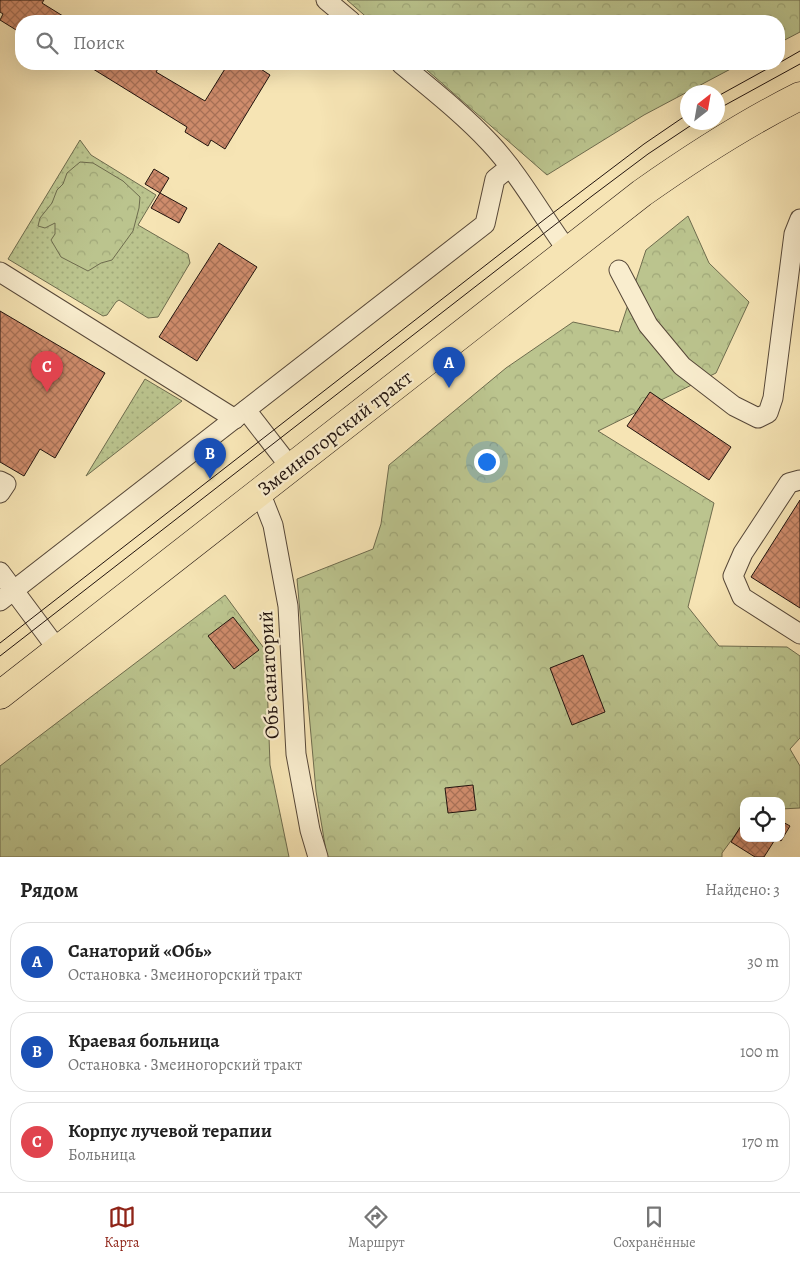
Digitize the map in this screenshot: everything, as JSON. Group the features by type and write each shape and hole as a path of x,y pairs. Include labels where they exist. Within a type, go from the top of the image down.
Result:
{"highway":[{"name":"Змеиногорский тракт","path":"0,695 642,193 682,164 730,134 800,96"}],"street":[{"path":"326,0 344,15"},
{"path":"408,70 490,143 510,167 568,251"},
{"path":"7,596 485,224 495,179 510,167"},
{"path":"619,270 648,325 682,366 734,406 758,418 768,413 774,398 794,234 800,220"},
{"path":"0,272 240,414 291,468"},
{"path":"800,480 788,483 743,553 732,576 742,597 800,634"},
{"path":"0,481 6,484 0,494"},
{"name":"Обь санаторий","path":"260,492 274,525 288,606 296,754 310,830 318,857"},
{"path":"0,572 7,596 58,650"}],"green space":[{"path":"347,0 800,0 800,32 785,40 785,15 364,15"},
{"path":"427,70 729,70 700,85 680,85 680,96 644,115 547,175"},
{"path":"80,140 91,155 156,195 138,225 188,254 190,263 158,317 148,318 119,300 107,315 103,316 8,259"},
{"path":"80,162 93,163 123,181 140,197 133,231 112,260 101,263 88,271 61,257 51,240 55,234 55,223 45,228 38,226 40,218 52,203 67,173"},
{"path":"688,216 709,263 749,302 716,373 598,431 714,503 688,607 719,646 787,647 800,656 800,738 790,749 800,766 800,808 785,809 785,797 740,797 740,828 722,853 722,857 327,857 316,791 297,579 373,549 381,524 389,465 506,368 573,322 619,332 646,250"},
{"path":"145,379 182,401 86,476"},
{"path":"225,595 266,651 270,765 289,857 0,857 0,766"}],"building":[{"path":"0,0 44,0 42,3 61,15 15,15 15,29 0,20 3,14 0,12"},
{"path":"95,70 157,70 156,72 205,101 224,70 262,70 270,75 225,149 211,140 208,146 185,132 187,127"},
{"path":"154,169 169,178 160,193 145,184"},
{"path":"160,193 187,208 179,223 151,208"},
{"path":"219,243 257,267 197,361 159,337"},
{"path":"0,311 105,373 55,458 40,449 24,476 0,462"},
{"path":"650,392 731,447 709,480 627,426"},
{"path":"800,500 800,608 751,577"},
{"path":"233,617 259,650 234,669 208,636"},
{"path":"583,655 605,712 572,725 550,668"},
{"path":"473,785 476,810 448,813 445,788"},
{"path":"785,823 790,826 785,834"},
{"path":"740,827 740,842 773,842 764,857 755,857 731,842"}],"tram line":[{"path":"785,60 800,51"},
{"path":"725,105 800,64"},
{"path":"725,92 765,70"},
{"path":"0,643 545,219 644,144 680,119"},
{"path":"0,656 592,196 684,130"}],"place":[{"name":"Санаторий «Обь»","path":"449,388"},
{"name":"Корпус лучевой терапии","path":"47,392"},
{"name":"Краевая больница","path":"210,479"}]}
